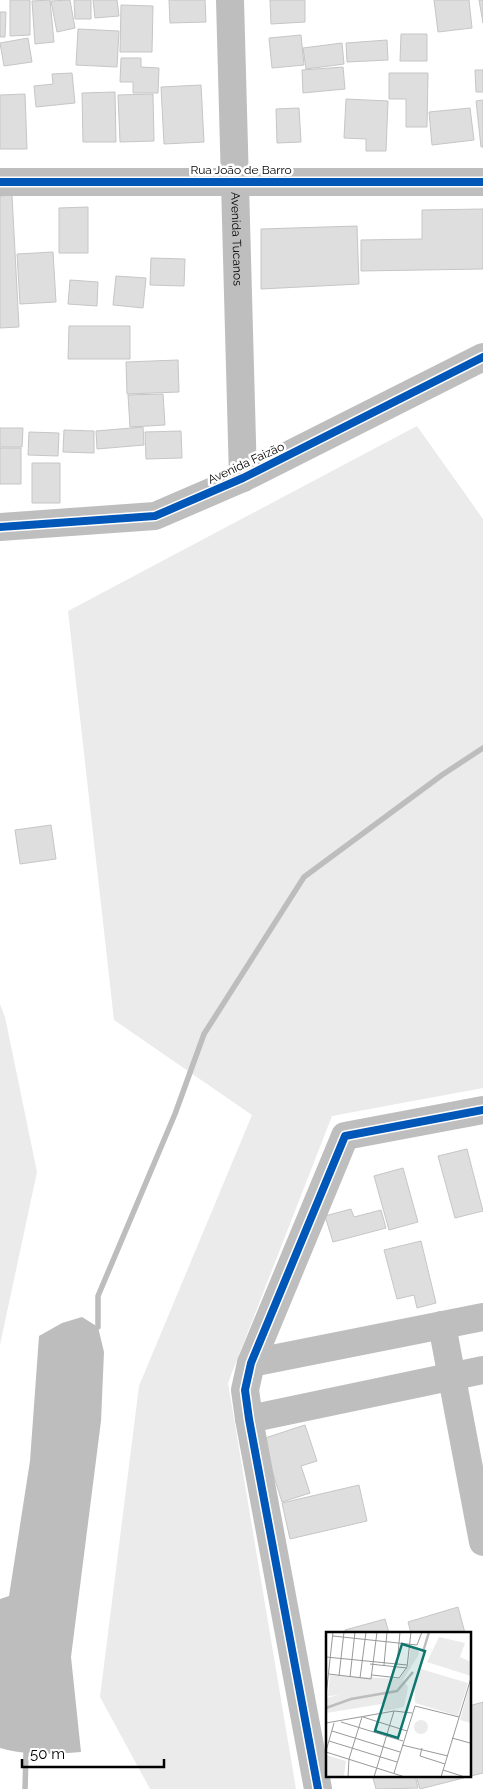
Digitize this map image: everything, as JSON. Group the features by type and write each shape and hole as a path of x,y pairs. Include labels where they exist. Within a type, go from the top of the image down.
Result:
{"street":[{"name":"Avenida Tucanos","path":"230,0 243,478"},
{"name":"Rua João de Barro","path":"0,182 483,182"},
{"name":"Avenida Faizão","path":"0,527 155,516 243,478 483,357"},
{"path":"318,1789 249,1418 245,1390 251,1363 345,1136 483,1110"},
{"path":"251,1363 483,1317"},
{"path":"442,1325 483,1542"},
{"path":"249,1418 483,1370"}],"shaded area":[{"path":"417,426 483,519 483,1088 332,1116 228,1383 296,1789 150,1789 100,1697 139,1386 252,1115 114,1020 68,611"},
{"path":"0,1004 5,1017 37,1172 0,1345"},
{"path":"82,1317 98,1327 104,1352 101,1421 71,1657 81,1752 50,1754 10,1751 0,1748 0,1599 9,1596 30,1461 39,1336 62,1323"}],"building":[{"path":"10,0 30,0 30,35 10,36"},
{"path":"50,0 54,42 35,44 32,1"},
{"path":"70,0 75,28 57,32 51,1"},
{"path":"74,0 91,0 91,19 75,19"},
{"path":"93,0 117,0 119,16 95,18"},
{"path":"169,0 205,0 206,22 170,23"},
{"path":"270,0 305,0 305,22 271,24"},
{"path":"434,0 469,0 472,28 438,32"},
{"path":"479,0 483,0 483,23"},
{"path":"121,5 153,6 152,52 120,52"},
{"path":"0,12 6,12 5,37 0,37"},
{"path":"78,29 119,31 117,67 76,65"},
{"path":"401,34 427,34 427,61 400,61"},
{"path":"301,35 304,65 272,68 269,38"},
{"path":"28,38 32,62 4,66 0,43"},
{"path":"387,40 388,60 347,62 346,43"},
{"path":"342,43 344,64 306,69 303,48"},
{"path":"121,58 141,58 141,67 159,68 158,93 133,93 133,82 120,82"},
{"path":"343,67 345,89 303,93 302,70"},
{"path":"475,70 483,70 483,92 476,92"},
{"path":"72,73 75,103 36,107 34,86 53,84 52,74"},
{"path":"389,73 428,73 427,127 406,127 406,99 389,99"},
{"path":"201,85 204,142 164,144 161,87"},
{"path":"115,92 116,142 83,142 82,93"},
{"path":"25,94 27,149 0,149 0,95"},
{"path":"153,94 154,141 120,142 118,95"},
{"path":"346,99 388,101 386,151 366,151 366,139 344,138"},
{"path":"483,100 483,147 481,147 476,101"},
{"path":"299,108 301,142 277,143 276,109"},
{"path":"470,108 474,140 432,145 429,112"},
{"path":"12,195 19,327 0,328 0,196"},
{"path":"88,207 88,253 59,253 59,208"},
{"path":"483,209 483,269 361,271 361,240 422,239 422,210"},
{"path":"357,226 359,284 261,289 261,229"},
{"path":"53,252 56,302 20,304 17,254"},
{"path":"151,258 185,259 184,286 150,285"},
{"path":"116,276 146,278 143,308 113,305"},
{"path":"70,280 98,282 97,306 68,304"},
{"path":"69,326 130,326 130,359 68,359"},
{"path":"178,360 179,392 127,394 126,362"},
{"path":"163,394 165,425 130,427 128,395"},
{"path":"143,427 144,445 97,449 96,431"},
{"path":"0,428 23,428 22,447 0,447"},
{"path":"64,430 94,431 94,453 63,452"},
{"path":"181,431 182,458 146,459 145,432"},
{"path":"29,432 59,433 58,456 28,455"},
{"path":"0,448 21,448 21,484 0,484"},
{"path":"32,463 60,463 60,503 32,503"},
{"path":"51,825 56,859 20,864 15,830"},
{"path":"467,1149 483,1211 455,1218 438,1156"},
{"path":"403,1168 418,1222 389,1230 374,1176"},
{"path":"351,1209 354,1217 381,1210 386,1228 333,1242 325,1216"},
{"path":"421,1241 436,1303 417,1308 414,1295 397,1299 384,1250"},
{"path":"305,1425 317,1461 301,1466 310,1493 282,1502 262,1439"},
{"path":"359,1485 367,1521 290,1539 282,1503"},
{"path":"458,1607 465,1632 411,1632 408,1622"},
{"path":"385,1619 389,1632 345,1632 345,1630"},
{"path":"483,1702 483,1773 420,1789 416,1776 470,1776 470,1706"},
{"path":"372,1776 415,1776 418,1788 376,1789"}],"waterway":[{"path":"98,1327 98,1296 175,1114 204,1034 304,877 442,775 483,748"},
{"path":"25,1789 26,1753"}],"cycle path":[{"path":"0,182 483,182"},
{"path":"0,527 155,516 243,478 483,357"},
{"path":"318,1789 249,1419 245,1390 251,1363 345,1136 483,1110"}]}
